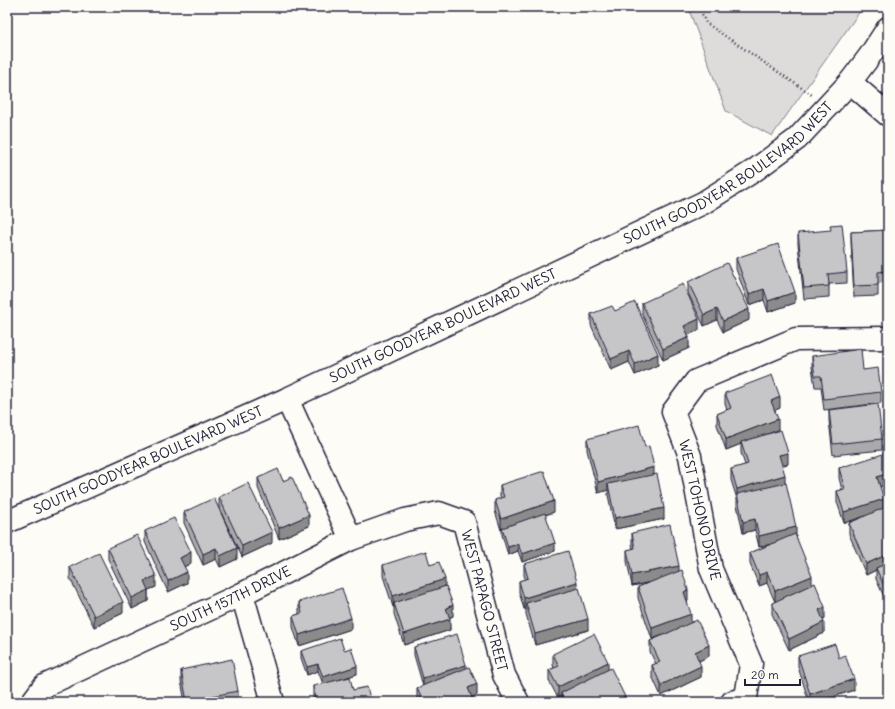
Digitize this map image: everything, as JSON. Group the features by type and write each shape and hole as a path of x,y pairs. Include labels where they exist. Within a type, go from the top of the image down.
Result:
{"street":[{"name":"SOUTH GOODYEAR BOULEVARD WEST","path":"7,522 287,399 703,203 755,170 797,139 850,82 870,57 888,28"},
{"path":"850,82 888,115"},
{"name":"WEST TOHONO DRIVE","path":"739,700 751,664 711,569 690,456 673,412 696,381 796,339 888,338"},
{"path":"287,399 351,539"},
{"name":"SOUTH 157TH DRIVE","path":"32,702 44,686 242,594 351,539 405,520 439,513"},
{"name":"WEST PAPAGO STREET","path":"439,513 464,522 504,675 518,702"},
{"path":"242,594 273,702"}],"path":[{"path":"699,7 706,23 828,106"}],"shaded area":[{"path":"688,7 863,7 772,136 726,111"}],"building":[{"path":"842,224 847,272 828,274 829,286 804,288 798,233 831,230 830,225"},
{"path":"888,230 888,271 878,272 878,285 854,286 851,232"},
{"path":"778,244 795,292 768,301 764,289 749,294 736,258"},
{"path":"727,263 749,309 723,321 717,309 704,315 688,282"},
{"path":"683,284 699,319 684,326 689,337 663,349 642,303"},
{"path":"635,302 658,354 635,364 629,351 611,359 591,314 612,306 615,311"},
{"path":"861,349 863,370 878,368 881,392 824,399 821,376 815,376 812,356"},
{"path":"772,375 780,397 771,401 778,419 726,439 717,414 731,408 725,393"},
{"path":"878,404 882,439 833,444 829,410"},
{"path":"639,425 645,447 649,446 654,467 598,482 587,439"},
{"path":"781,430 788,453 779,455 785,475 737,489 731,469 748,464 741,442"},
{"path":"886,453 888,459 888,473 877,477 884,499 844,512 837,491 845,489 839,468"},
{"path":"278,469 283,481 292,477 309,515 279,528 258,478"},
{"path":"544,471 554,501 501,519 495,500 504,497 500,485"},
{"path":"657,474 664,508 615,518 608,484"},
{"path":"248,483 272,532 242,546 219,497"},
{"path":"786,483 796,527 759,536 755,519 743,522 737,494"},
{"path":"214,498 237,548 220,556 216,548 203,554 184,512"},
{"path":"888,506 888,554 866,564 849,523"},
{"path":"545,513 555,543 522,554 518,544 508,547 502,528"},
{"path":"174,518 191,552 180,558 187,572 168,581 145,531"},
{"path":"670,524 679,566 632,575 627,550 635,548 632,533"},
{"path":"795,534 812,576 775,591 767,572 759,575 750,553"},
{"path":"137,535 156,576 144,581 148,590 132,598 108,548"},
{"path":"426,551 430,565 439,562 445,579 393,596 383,565"},
{"path":"568,551 577,582 524,598 519,581 528,578 524,564"},
{"path":"99,553 123,602 94,616 70,567"},
{"path":"888,563 888,587 885,588 876,568"},
{"path":"682,570 688,590 684,592 691,614 652,628 638,587"},
{"path":"815,583 825,607 819,610 824,622 789,639 772,603"},
{"path":"446,586 453,605 446,608 450,619 404,634 394,603"},
{"path":"342,588 351,618 299,635 293,616 302,613 299,602"},
{"path":"579,588 588,619 535,634 526,603"},
{"path":"697,620 709,645 695,652 701,666 661,685 652,665 660,662 650,641"},
{"path":"457,634 466,665 423,678 414,647"},
{"path":"594,634 608,662 558,687 549,670 559,666 553,654"},
{"path":"340,638 344,650 351,648 357,666 323,677 318,664 307,667 301,651"},
{"path":"835,644 839,658 845,655 854,679 810,694 798,656"},
{"path":"232,659 238,691 187,701 181,670"},
{"path":"469,667 477,684 468,688 473,700 467,702 423,702 417,688"},
{"path":"611,668 625,697 615,702 565,702 561,693"},
{"path":"350,677 353,690 367,687 371,702 316,702 313,686"},
{"path":"240,698 241,702 224,702"},
{"path":"130,700 131,702 119,702"}]}
